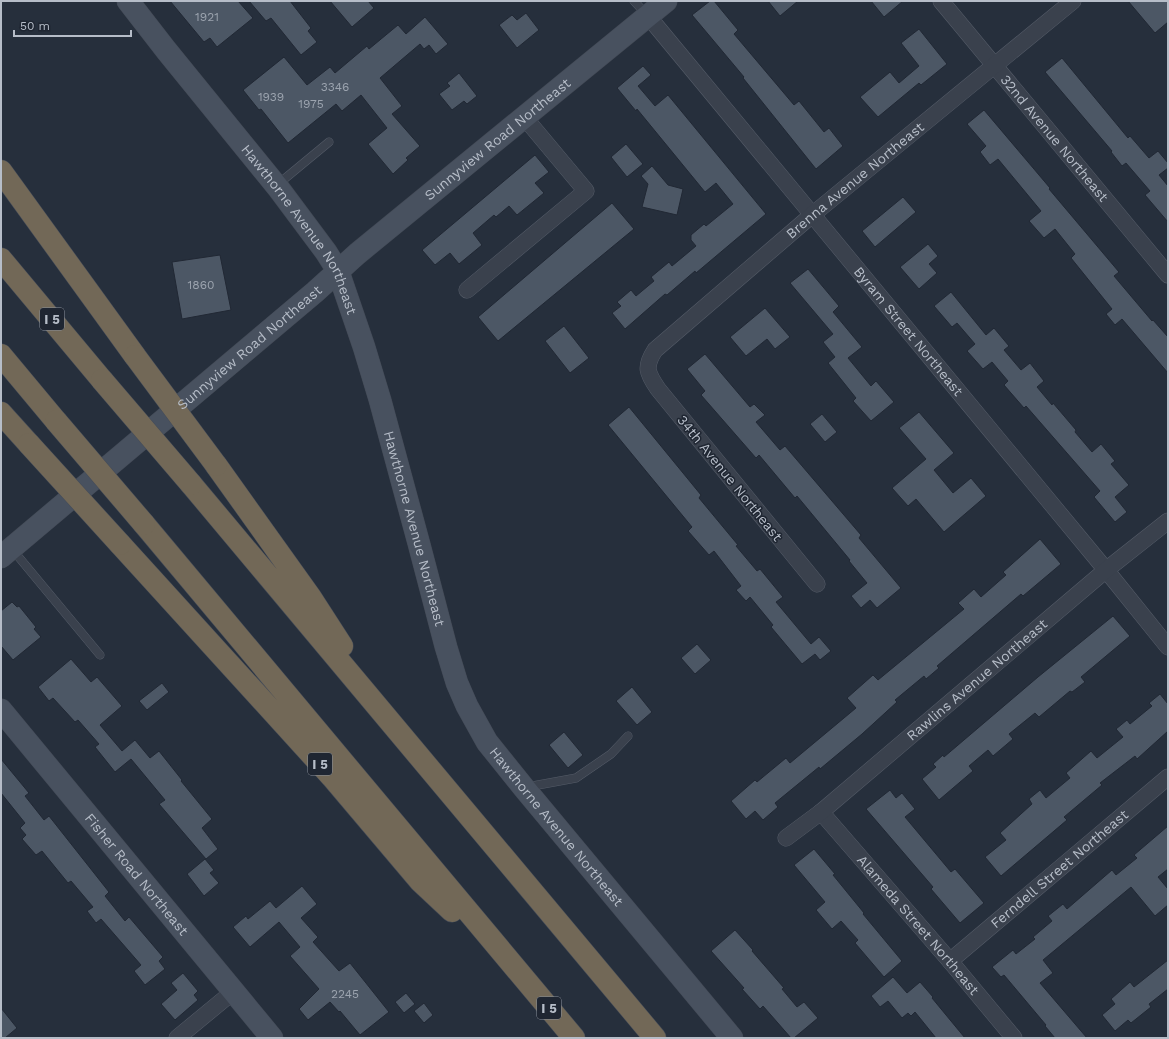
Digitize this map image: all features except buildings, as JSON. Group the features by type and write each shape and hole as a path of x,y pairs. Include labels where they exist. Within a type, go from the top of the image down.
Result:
{"highway":[{"path":"1,171 216,465 311,598 392,725"},
{"name":"I 5","path":"1,259 655,1038"},
{"name":"I 5","path":"1,355 574,1038"},
{"name":"I 5","path":"1,413 332,777 420,881 525,979"}],"main road":[{"name":"Hawthorne Avenue Northeast","path":"128,1 157,40 306,224 338,271 378,392 420,544 446,648 457,683 467,706 487,742 732,1038"},
{"name":"Sunnyview Road Northeast","path":"6,552 357,254 525,118 641,8 666,1"},
{"name":"Fisher Road Northeast","path":"1,710 272,1038"}],"street":[{"name":"32nd Avenue Northeast","path":"941,1 1168,274"},
{"name":"Brenna Avenue Northeast","path":"647,369 649,360 655,350 812,215 1073,1"},
{"name":"Byram Street Northeast","path":"641,8 1168,647"},
{"path":"467,290 586,191 525,118"},
{"name":"34th Avenue Northeast","path":"647,369 650,378 658,389 817,584"},
{"name":"Rawlins Avenue Northeast","path":"786,838 821,812 1106,570 1168,521"},
{"name":"Ferndell Street Northeast","path":"950,961 1168,777"},
{"name":"Alameda Street Northeast","path":"821,812 950,961 1014,1038"},
{"path":"177,1038 234,991"}],"lane":[{"path":"276,186 329,142"},
{"path":"6,552 100,655"},
{"path":"524,788 576,778 611,754 628,736"}]}
